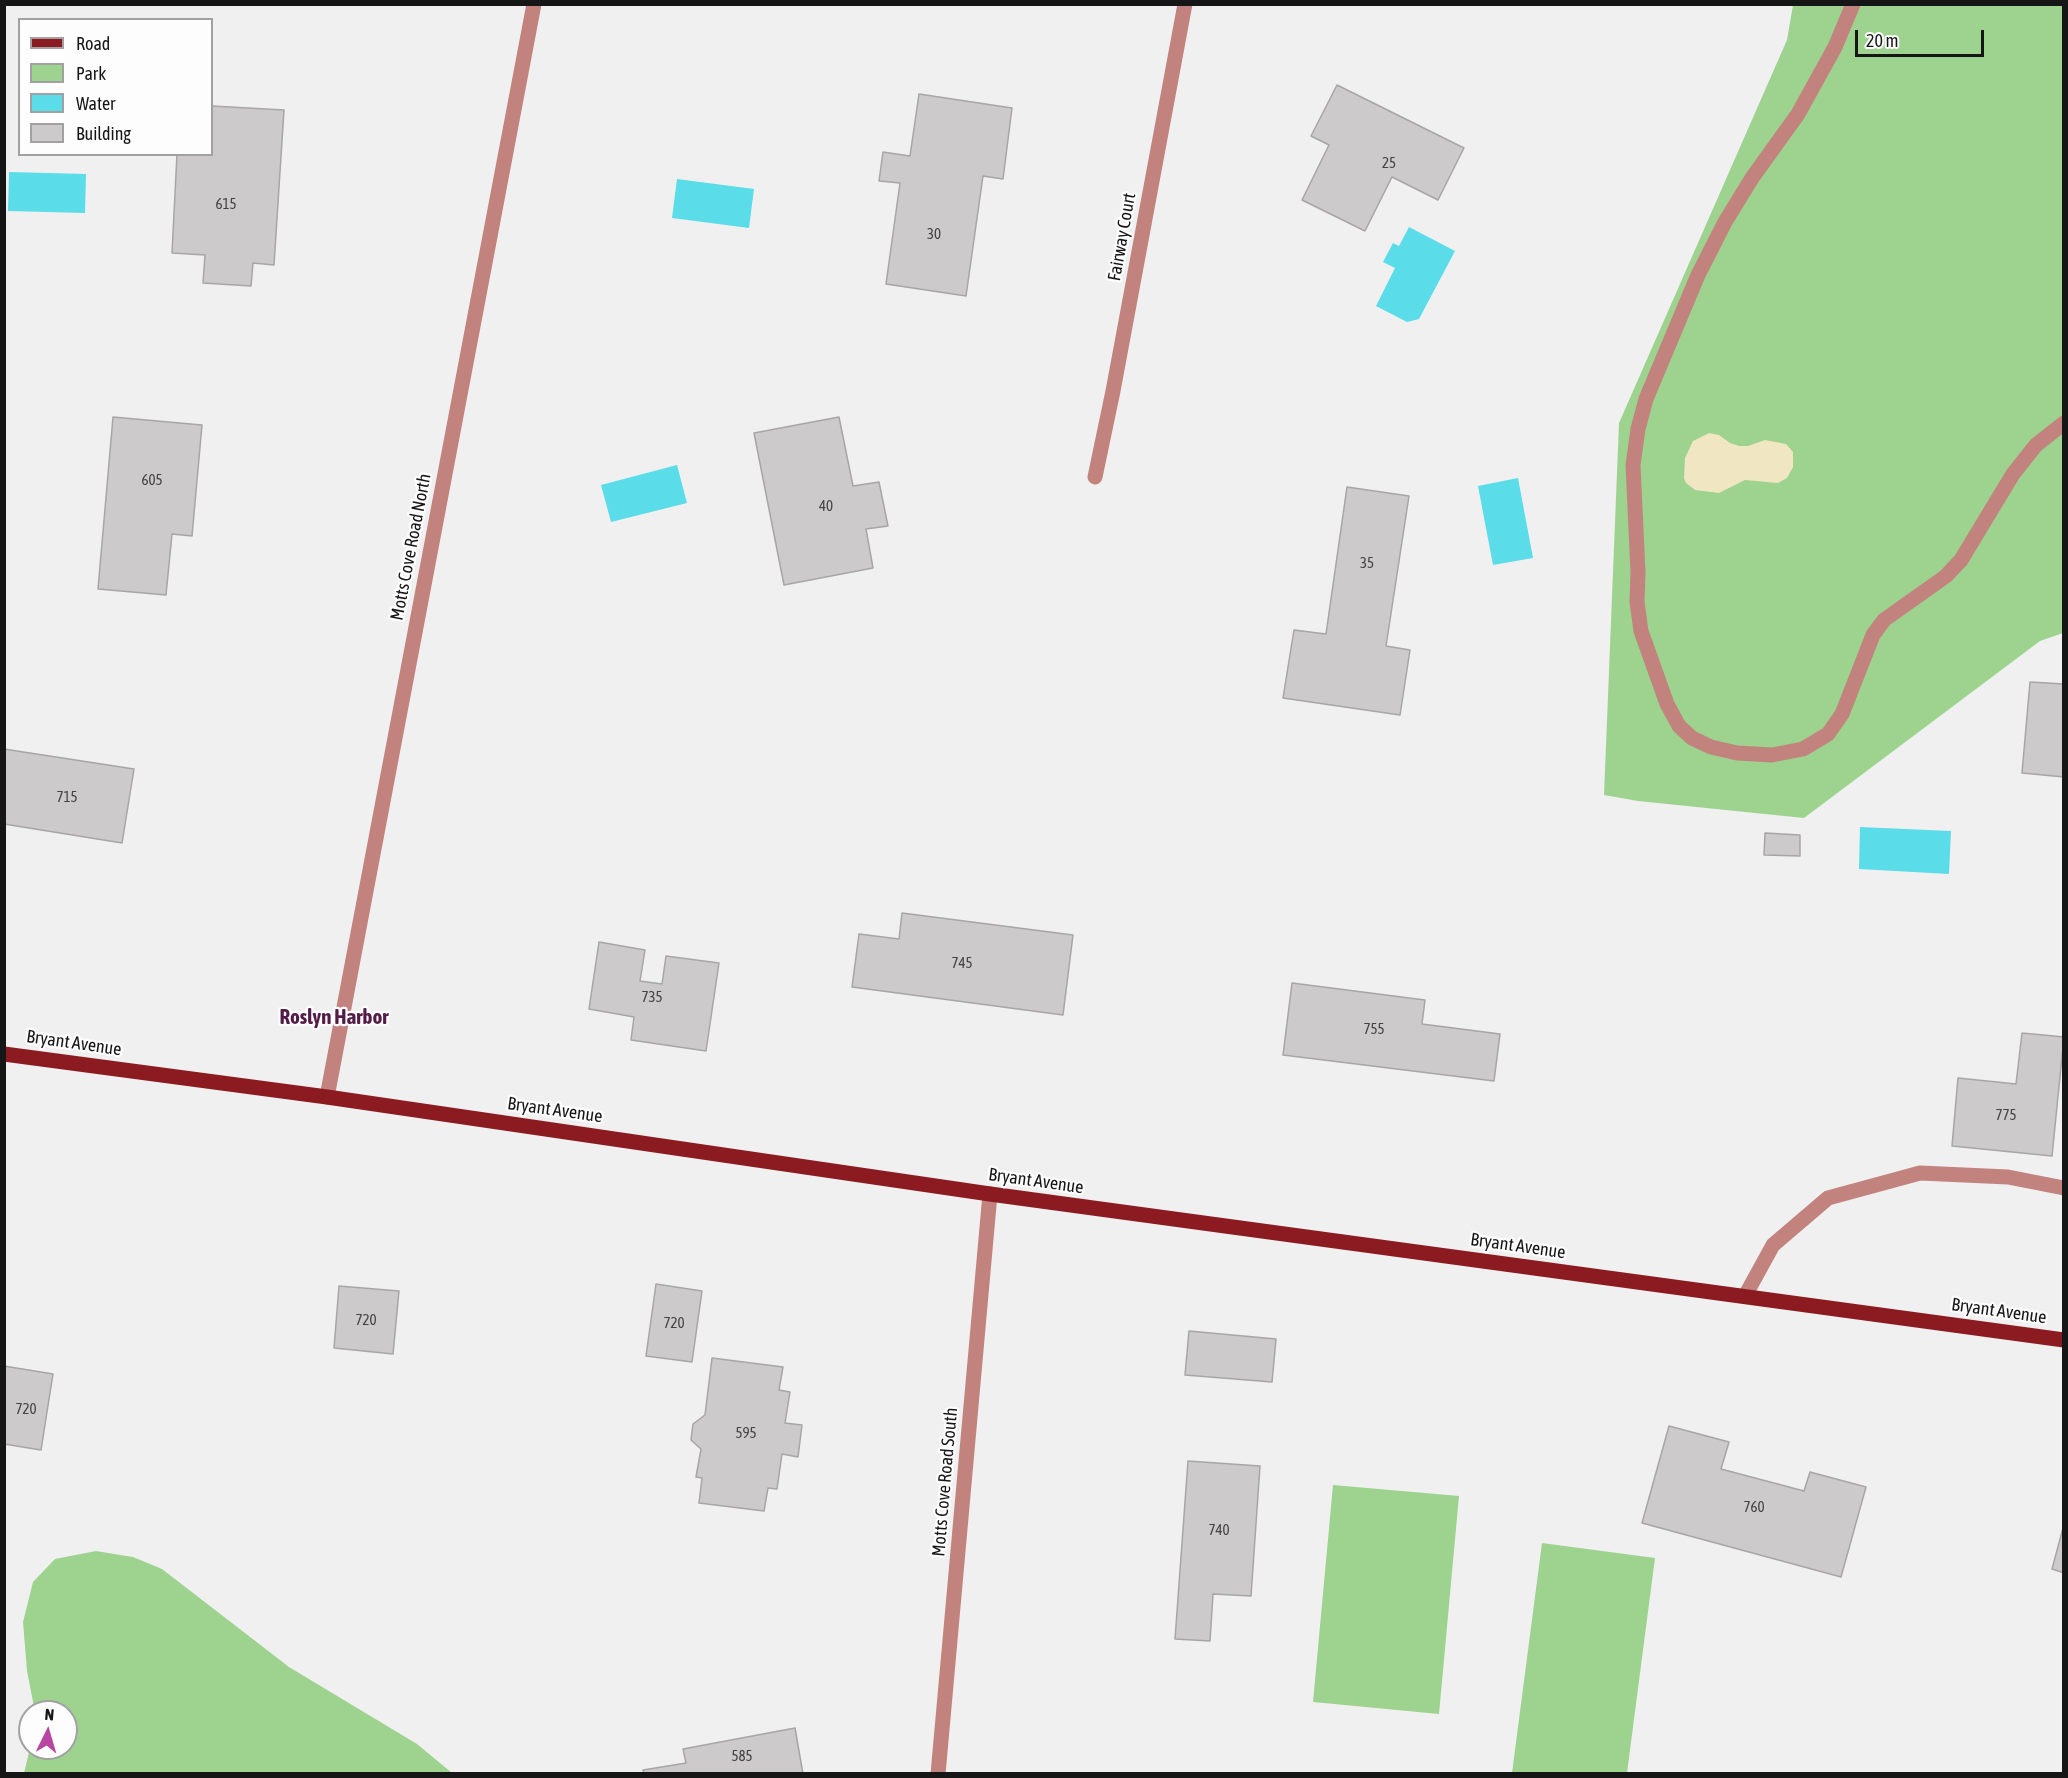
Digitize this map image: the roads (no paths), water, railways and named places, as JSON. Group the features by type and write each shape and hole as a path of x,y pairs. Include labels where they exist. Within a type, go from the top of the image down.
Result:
{"main road":[{"name":"Bryant Avenue","path":"4,1054 327,1097 990,1194 2064,1340"}],"street":[{"name":"Motts Cove Road North","path":"327,1097 534,4"},
{"name":"Fairway Court","path":"1095,477 1185,4"},
{"path":"1853,4 1835,47 1798,114 1752,178 1725,222 1698,275 1646,399 1638,429 1633,465 1638,572 1637,602 1641,631 1666,704 1679,726 1692,738 1712,747 1737,753 1772,755 1803,750 1828,734 1842,714 1873,635 1884,620 1946,576 1961,560 2013,474 2036,445 2064,423"},
{"path":"1745,1296 1773,1245 1828,1198 1920,1173 2008,1177 2064,1188"},
{"name":"Motts Cove Road South","path":"939,1773 990,1194"}],"water":[{"path":"9,172 86,174 85,213 8,211"},
{"path":"677,179 754,189 749,228 672,218"},
{"path":"1409,227 1455,251 1419,319 1407,322 1376,306 1395,268 1383,262 1393,243 1399,246"},
{"path":"677,465 687,503 611,522 601,485"},
{"path":"1518,478 1533,558 1493,565 1478,486"},
{"path":"1860,827 1951,831 1949,874 1859,869"}],"district":[{"name":"Roslyn Harbor","path":"334,1017"}]}
